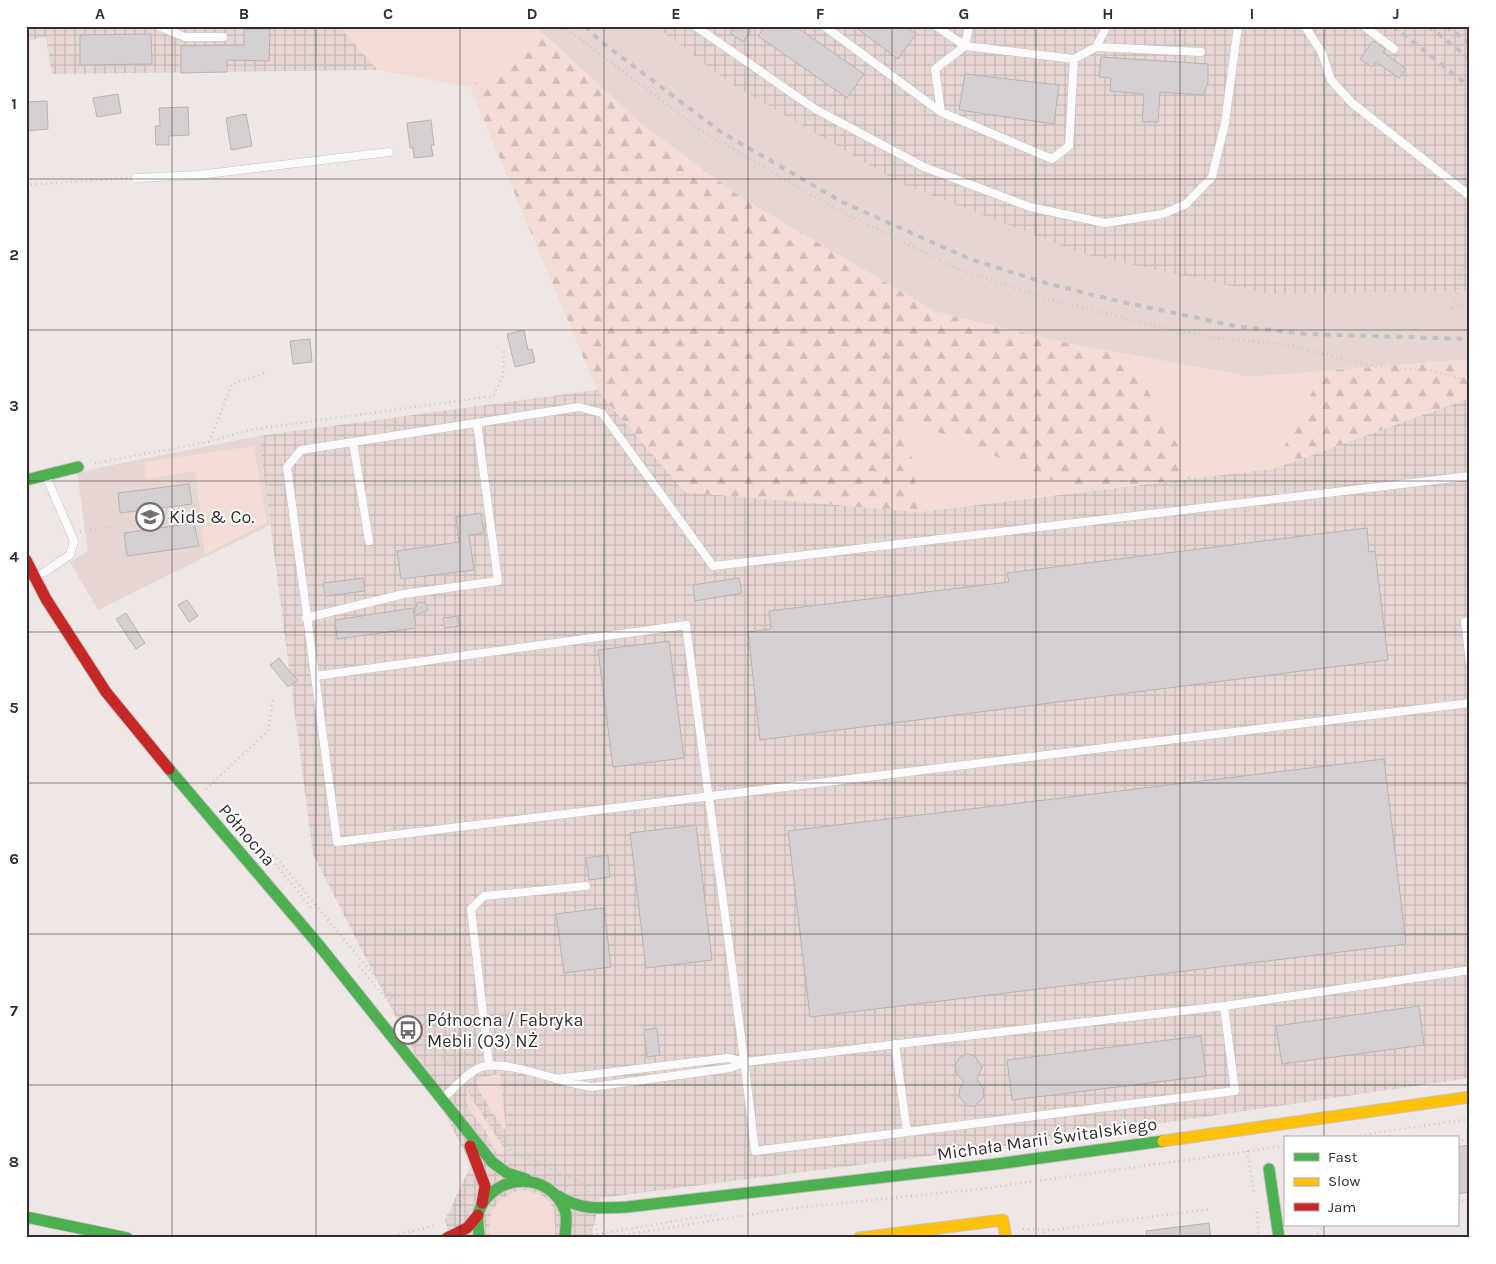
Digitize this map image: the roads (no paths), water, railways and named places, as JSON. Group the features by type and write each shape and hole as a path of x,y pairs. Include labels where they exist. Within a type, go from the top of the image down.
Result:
{"main road":[{"path":"26,480 78,466"},
{"name":"Północna","path":"26,560 46,599 106,692 194,800 318,944 443,1098 496,1167 545,1186 558,1196"},
{"name":"Michała Marii Świtalskiego","path":"558,1196 572,1205 586,1208 627,1207 760,1190 997,1164 1470,1097"},
{"name":"Północna","path":"459,1121 483,1175 485,1186 482,1203"},
{"path":"1269,1169 1279,1204 1279,1238"},
{"path":"479,1238 478,1215 482,1203 490,1192 501,1184 513,1180 526,1179"},
{"path":"558,1196 566,1217 566,1238"},
{"name":"Michała Marii Świtalskiego","path":"589,1220 627,1207"},
{"path":"447,1238 467,1228 478,1215"},
{"path":"26,1217 127,1238"},
{"path":"859,1238 1003,1220 1006,1238"},
{"path":"566,1238 574,1228"}],"lane":[{"path":"158,26 185,37 223,37"},
{"path":"695,26 815,109 924,167 1030,207 1105,223 1163,214 1186,204 1212,177 1225,123 1238,26"},
{"path":"824,26 941,112 1052,159 1069,146 1074,59"},
{"path":"936,26 965,46 1074,59 1096,47 1201,52"},
{"path":"941,112 935,69 965,46 969,26"},
{"path":"1096,47 1107,26"},
{"path":"1305,26 1322,53 1331,80 1352,103 1470,196"},
{"path":"1364,26 1394,49"},
{"path":"136,178 198,175 389,152"},
{"path":"1470,476 714,566 602,413 579,407 301,450 287,467 337,842 1470,704"},
{"path":"306,618 404,594 498,581 477,423"},
{"path":"353,442 369,541"},
{"path":"35,578 70,555 74,541 46,476"},
{"path":"1470,622 1465,622 1470,662"},
{"path":"314,676 686,624 745,1062 755,1150 1235,1091 1224,1006"},
{"path":"489,1065 471,909 484,896 586,886"},
{"path":"443,1098 477,1069 489,1065 506,1065 552,1079 592,1087 730,1068 745,1062 1224,1006 1470,970"},
{"path":"895,1044 908,1132"},
{"path":"552,1079 728,1058 745,1062"}],"railway":[{"path":"585,26 599,40 721,132 842,202 970,259 1046,283 1118,301 1235,326 1307,334 1470,339"},
{"path":"1393,26 1470,87"},
{"path":"1428,26 1470,59"},
{"path":"1446,26 1470,44"},
{"path":"1463,26 1470,31"}],"place":[{"name":"Kids & Co.","path":"150,517"},
{"name":"Północna / Fabryka Mebli (03) NŻ","path":"408,1030"}]}
